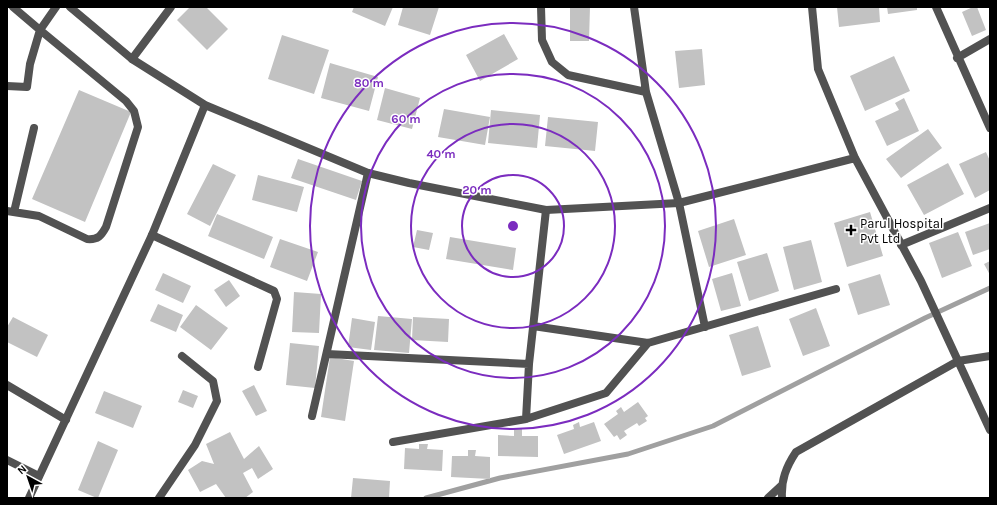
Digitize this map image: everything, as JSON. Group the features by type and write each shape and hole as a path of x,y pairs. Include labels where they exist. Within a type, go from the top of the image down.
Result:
{"street":[{"path":"13,7 126,101 134,111 138,127 106,227 101,236 95,240 88,240 39,216 10,212 34,128"},
{"path":"7,86 27,87 30,64 40,30 56,7"},
{"path":"70,7 132,59 205,104 368,173 409,183 546,210 678,203 855,158"},
{"path":"132,59 171,7"},
{"path":"542,7 542,40 552,62 568,74 646,92"},
{"path":"634,7 646,92 678,203 705,327"},
{"path":"812,7 818,69 855,158 921,281 990,430"},
{"path":"936,7 957,58 990,128"},
{"path":"957,58 990,39"},
{"path":"29,498 152,235 205,104"},
{"path":"312,416 368,173"},
{"path":"901,245 990,208"},
{"path":"526,419 529,364 546,210"},
{"path":"152,235 274,290 277,299 258,367"},
{"path":"533,326 648,343 836,289"},
{"path":"393,442 526,419 606,393 648,343"},
{"path":"327,354 529,364"},
{"path":"159,498 195,445 217,401 213,382 182,356"},
{"path":"782,498 782,486 786,468 796,452 958,360 990,356"},
{"path":"7,385 66,420"},
{"path":"7,460 39,476"},
{"path":"768,498 782,486"}],"building":[{"path":"190,7 206,7 228,29 207,50 177,20"},
{"path":"354,7 393,7 385,26 352,12"},
{"path":"403,7 439,7 430,35 398,25"},
{"path":"570,7 590,7 589,41 570,41"},
{"path":"837,7 879,7 880,22 839,27"},
{"path":"887,7 917,7 917,10 888,14"},
{"path":"973,7 977,7 986,30 972,36 962,12"},
{"path":"504,34 518,59 480,81 466,55"},
{"path":"282,35 329,50 314,94 268,79"},
{"path":"702,49 705,85 679,88 675,51"},
{"path":"894,56 910,91 865,111 850,76"},
{"path":"330,63 378,77 369,111 321,98"},
{"path":"385,88 420,98 412,129 377,120"},
{"path":"79,90 131,112 85,222 32,199"},
{"path":"904,98 919,131 887,146 875,121 899,110 895,103"},
{"path":"444,109 490,117 485,145 438,137"},
{"path":"491,110 540,115 537,148 488,143"},
{"path":"548,117 598,122 595,151 545,146"},
{"path":"928,129 942,148 901,178 886,159"},
{"path":"986,152 990,161 990,190 975,198 959,164"},
{"path":"298,159 362,181 356,200 291,178"},
{"path":"948,163 964,194 924,215 907,185"},
{"path":"213,164 236,175 210,226 187,214"},
{"path":"258,175 304,187 297,212 252,200"},
{"path":"870,212 883,256 847,267 834,223"},
{"path":"217,214 273,237 264,259 208,236"},
{"path":"734,219 746,255 709,267 698,231"},
{"path":"990,223 990,249 973,255 965,232"},
{"path":"417,230 433,233 429,250 413,247"},
{"path":"958,232 972,266 942,278 929,243"},
{"path":"450,237 516,248 513,270 446,259"},
{"path":"280,239 318,252 307,281 270,267"},
{"path":"811,240 822,282 794,290 783,247"},
{"path":"767,253 779,291 749,301 737,262"},
{"path":"990,261 990,275 984,264"},
{"path":"163,273 191,286 183,303 155,290"},
{"path":"732,273 741,306 721,311 712,279"},
{"path":"880,274 890,305 858,315 848,284"},
{"path":"229,280 240,296 226,307 214,290"},
{"path":"294,292 321,294 319,333 292,332"},
{"path":"158,304 183,315 176,332 150,321"},
{"path":"196,305 228,328 211,350 180,327"},
{"path":"816,308 830,346 803,356 789,319"},
{"path":"378,316 412,319 409,353 374,350"},
{"path":"13,317 48,335 37,357 7,342 7,327"},
{"path":"413,317 449,319 448,342 412,340"},
{"path":"352,318 375,322 371,350 348,347"},
{"path":"758,326 771,367 742,376 729,335"},
{"path":"290,343 319,346 315,388 286,385"},
{"path":"330,357 354,361 345,421 321,417"},
{"path":"254,385 267,411 256,416 242,391"},
{"path":"183,390 198,396 193,408 178,402"},
{"path":"104,391 142,406 133,428 95,413"},
{"path":"638,402 648,416 645,418 647,421 639,426 637,423 624,431 627,435 620,440 617,435 614,437 604,424 618,414 616,411 621,407 624,412"},
{"path":"579,422 580,427 594,422 601,441 564,454 557,435 574,429 573,425"},
{"path":"514,429 522,429 522,436 538,436 538,457 498,456 498,435 514,436"},
{"path":"230,432 244,459 259,446 273,469 258,479 252,468 243,473 253,492 245,498 226,498 216,484 200,492 188,470 202,461 214,464 206,444"},
{"path":"98,441 118,450 97,498 78,490"},
{"path":"419,444 428,444 427,449 443,450 442,471 404,469 405,448 419,449"},
{"path":"468,450 476,450 475,456 490,457 490,479 451,477 452,456 468,456"},
{"path":"353,478 390,481 389,498 351,498"}],"waterway":[{"path":"426,498 500,478 628,454 713,426 925,318 990,288"}],"place":[{"name":"Parul Hospital Pvt Ltd","path":"851,230"}]}
